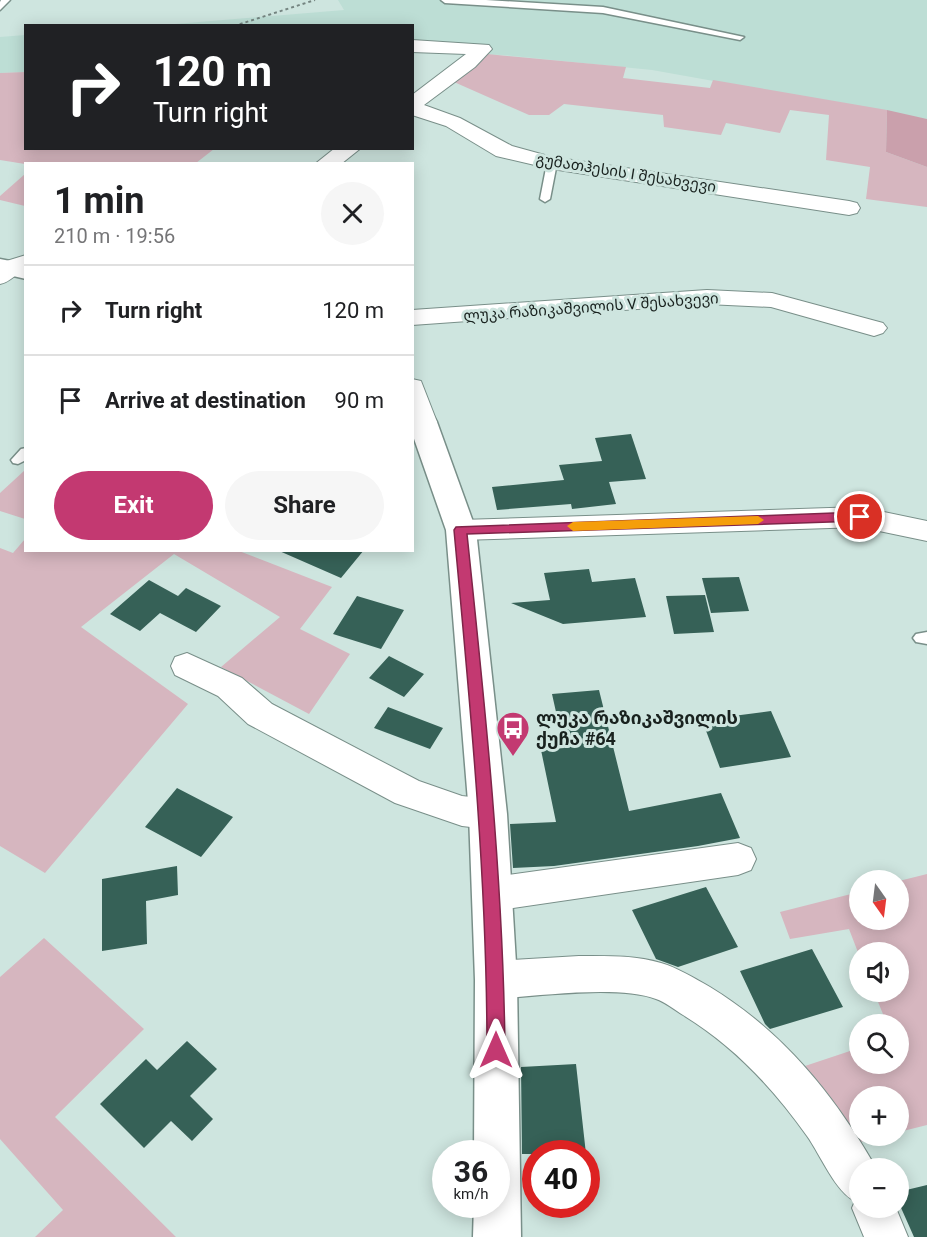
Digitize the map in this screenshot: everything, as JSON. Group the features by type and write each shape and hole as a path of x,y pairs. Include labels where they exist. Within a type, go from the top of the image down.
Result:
{"street":[{"path":"414,46 482,48 468,63 414,104"},
{"name":"გუმათჰესის I შესახვევი","path":"414,107 453,122 504,151 552,163 849,208"},
{"path":"330,162 348,155"},
{"name":"ლუკა რაზიკაშვილის V შესახვევი","path":"414,318 707,297 772,300 874,328"},
{"path":"414,398 418,419 461,530 488,814 496,980 498,1237"},
{"path":"461,530 860,517 927,531"},
{"path":"187,666 230,687 260,714 407,792 462,811 488,814"},
{"path":"492,894 738,859"},
{"path":"496,980 625,975 661,981 739,1029 788,1076 849,1161"},
{"path":"878,1218 886,1237"}],"lane":[{"path":"0,7 6,0"},
{"path":"445,0 603,10 740,37"},
{"path":"545,199 552,163"}],"path":[{"path":"240,24 315,0"}],"shaded area":[{"path":"338,0 927,0 927,119 652,70 503,55 414,52 414,24 175,24 344,10"},
{"path":"24,35 24,72 0,73 0,37"},
{"path":"487,54 626,67 623,78 710,88 713,80 887,110 886,152 927,167 927,207 866,199 870,167 826,160 829,115 790,110 780,133 726,123 721,135 664,127 663,115 564,104 549,115 529,115 454,82"},
{"path":"24,72 24,150 213,150 197,162 24,162 24,164 0,160 0,73"},
{"path":"887,110 927,119 927,167 886,152"},
{"path":"24,175 24,206 0,200 0,196"},
{"path":"24,471 24,519 0,511 0,493"},
{"path":"24,540 24,552 242,552 332,587 300,629 350,654 309,714 221,667 280,617 174,554 81,627 188,704 45,873 0,846 0,548 13,553"},
{"path":"927,874 927,1125 909,1130 909,1086 849,1086 849,1127 805,1066 849,1051 849,1074 909,1074 909,1014 883,1014 878,1002 909,1002 909,942 854,942 849,930 909,930 909,878"},
{"path":"849,895 849,929 790,939 780,912"},
{"path":"44,938 144,1029 55,1117 176,1237 35,1237 63,1210 0,1139 0,977"}],"building":[{"path":"631,434 646,479 609,482 616,504 572,509 571,504 497,510 492,487 564,480 559,465 602,461 595,438"},
{"path":"282,552 362,552 341,578"},
{"path":"589,569 592,582 635,578 646,617 563,624 511,603 550,600 544,573"},
{"path":"739,577 749,611 711,613 702,578"},
{"path":"149,580 178,596 186,588 221,606 196,632 160,613 140,631 110,614"},
{"path":"705,595 714,632 674,634 666,596"},
{"path":"357,596 404,610 381,649 333,634"},
{"path":"389,656 424,674 404,697 369,678"},
{"path":"599,690 629,811 721,793 740,838 554,866 513,868 510,824 556,822 541,750 564,748 552,694"},
{"path":"388,707 443,728 430,749 374,728"},
{"path":"771,711 791,757 720,768 702,720"},
{"path":"177,788 233,817 201,857 145,827"},
{"path":"177,866 178,895 146,901 147,944 102,951 102,879"},
{"path":"706,887 738,947 678,967 656,959 632,910"},
{"path":"812,949 843,1007 770,1029 765,1024 740,971"},
{"path":"187,1041 217,1069 190,1096 213,1119 192,1141 171,1121 144,1148 100,1104 146,1059 157,1070"},
{"path":"576,1064 584,1140 522,1140 522,1154 521,1067"},
{"path":"927,1185 927,1237 914,1237 906,1218 909,1218 909,1189"}],"slow traffic":[{"path":"573,526 758,520"}],"place":[{"name":"ლუკა რაზიკაშვილის ქუჩა #64","path":"513,757"}],"route":[{"path":"496,1050 496,980 488,814 461,530 860,517"}]}
